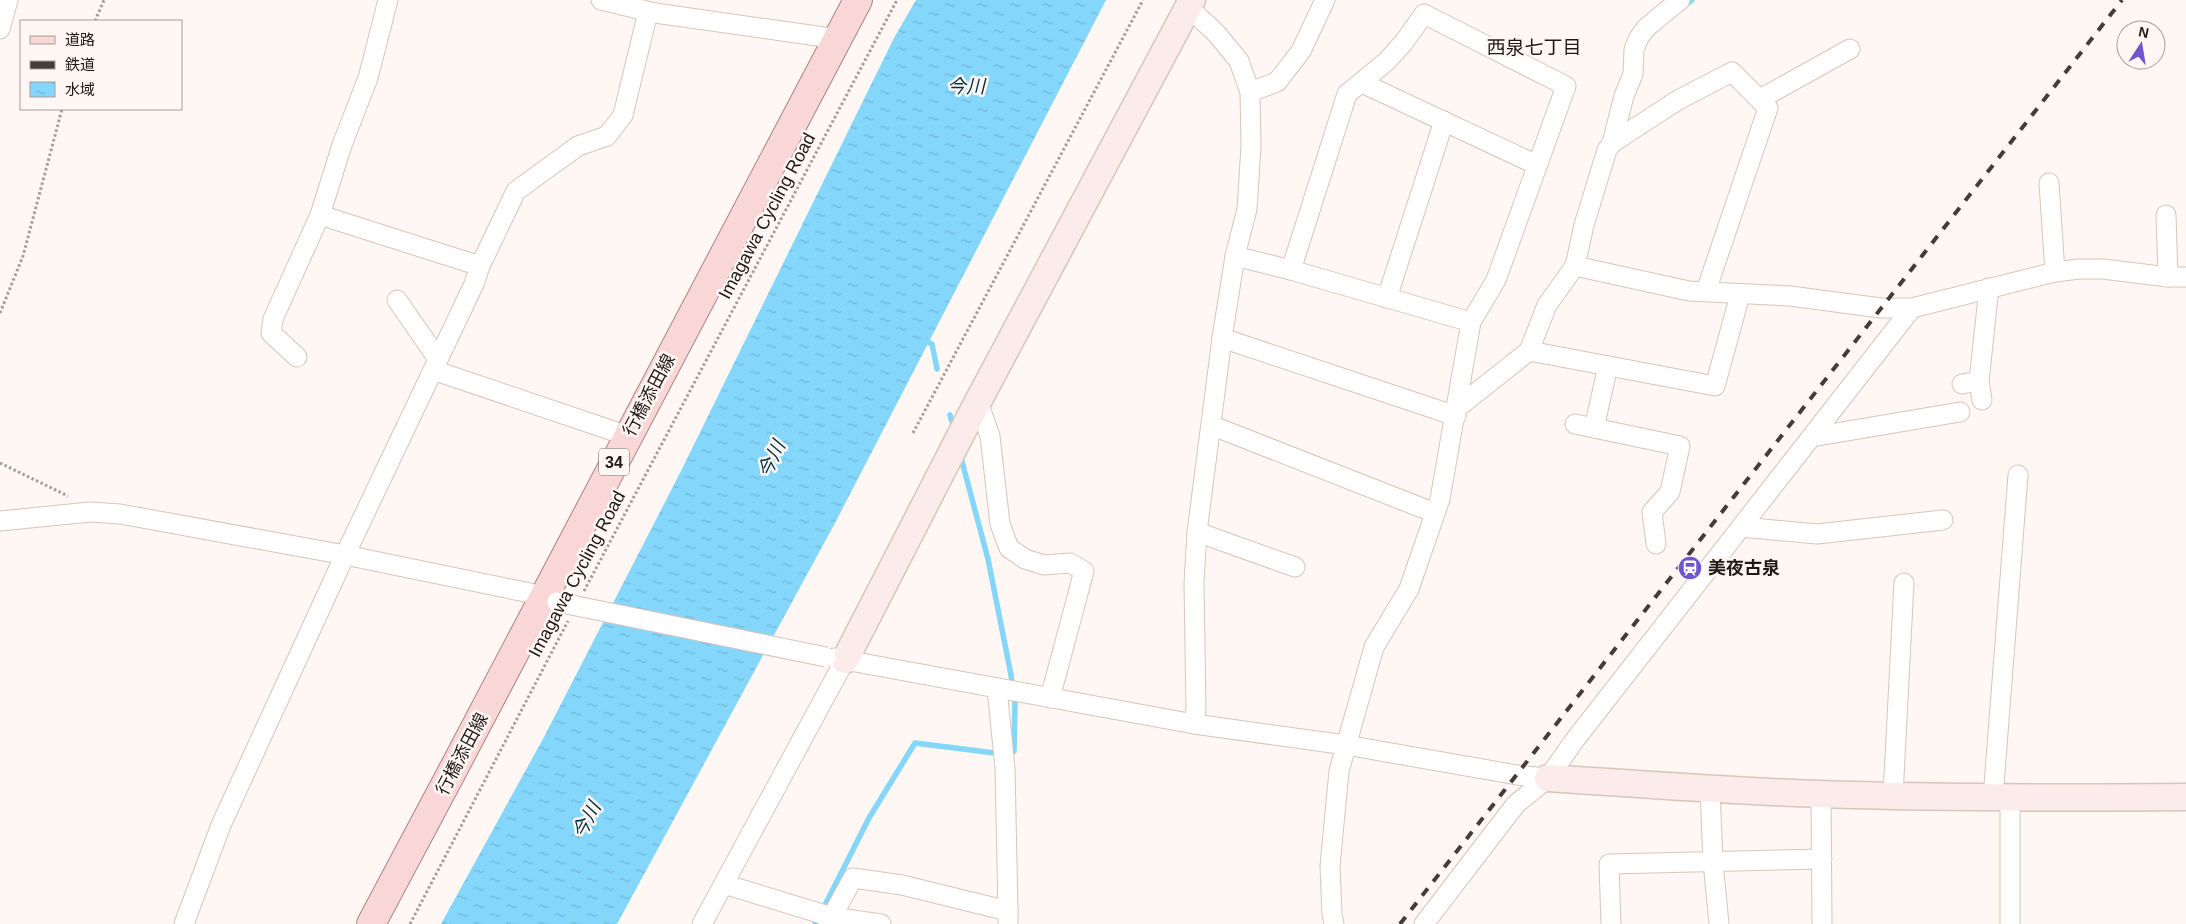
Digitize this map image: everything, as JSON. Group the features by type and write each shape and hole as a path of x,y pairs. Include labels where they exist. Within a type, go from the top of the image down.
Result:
{"main road":[{"name":"行橋添田線","path":"371,924 551,600 628,436 858,0"}],"street":[{"path":"0,29 8,0"},
{"path":"297,357 270,333 273,319 320,215 342,145 368,78 388,0"},
{"path":"601,0 648,12 838,39"},
{"path":"1250,92 1277,82 1301,51 1325,0"},
{"path":"1612,144 1624,96 1633,74 1634,50 1638,39 1646,28 1680,0"},
{"path":"702,924 724,884 835,659 948,459 1190,3 1238,61 1250,92 1249,194 1235,256 1222,338 1213,426 1209,434 1198,532 1194,583 1196,708 1194,724"},
{"path":"184,924 221,825 516,191 578,146 607,136 623,115 648,12"},
{"path":"1291,270 1348,94 1404,42 1424,14 1566,86 1496,280 1471,322 1440,499 1409,589 1374,647 1346,745 1339,771 1330,866 1334,924"},
{"path":"1760,99 1850,49"},
{"path":"1456,412 1529,351 1547,305 1574,266 1584,225 1607,150 1612,144 1678,100 1732,72 1768,108 1706,291"},
{"path":"1362,83 1536,165"},
{"path":"1387,298 1444,121"},
{"path":"2049,183 2054,272"},
{"path":"320,215 480,266"},
{"path":"1574,266 1689,291 1790,296 1853,306 1912,308 2054,272 2079,269 2102,269 2177,277 2166,215"},
{"path":"1235,256 1291,270 1471,322"},
{"path":"1982,400 1970,383 1989,288"},
{"path":"1529,351 1715,386 1740,294"},
{"path":"397,300 436,364 628,436"},
{"path":"1424,924 1516,804 1548,778 1574,740 1912,308"},
{"path":"1222,338 1456,412"},
{"path":"1594,428 1608,366"},
{"path":"976,405 990,436 1000,524 1010,548 1025,559 1044,565 1070,563 1084,571 1050,698"},
{"path":"1812,437 1960,412"},
{"path":"1575,424 1680,446 1670,492 1652,512 1656,544"},
{"path":"1213,426 1435,513"},
{"path":"2010,924 2002,798 2018,475"},
{"path":"0,521 90,512 120,514 157,520 345,555 835,659 1194,724 1346,745 1517,775 1710,789 1821,794 2002,798 2186,797"},
{"path":"1741,527 1817,534 1943,520"},
{"path":"1198,532 1295,568"},
{"path":"1893,796 1904,583"},
{"path":"830,921 853,878 902,885 1008,918 1005,768 999,688"},
{"path":"1710,789 1713,862 1719,924"},
{"path":"1821,794 1822,924"},
{"path":"1611,924 1609,864 1822,859"},
{"path":"724,884 830,921 881,924"}],"path":[{"path":"95,20 104,0"},
{"name":"Imagawa Cycling Road","path":"581,596 898,0"},
{"path":"913,433 1143,0"},
{"path":"0,313 24,256 62,110"},
{"path":"0,463 85,505 90,512"},
{"name":"Imagawa Cycling Road","path":"410,924 572,614"}],"water":[{"name":"今川","path":"916,0 1106,0 835,523 617,924 441,924 544,737 679,475 894,38"}],"waterway":[{"path":"1683,7 1692,0"},
{"path":"923,340 932,344 937,369"},
{"path":"950,415 954,428"},
{"path":"960,454 988,559 1011,675 1015,703 1014,751"},
{"path":"824,907 869,818 915,743 995,753"}],"railway":[{"path":"1400,924 2122,0"}],"place":[{"name":"美夜古泉","path":"1690,568"}],"district":[{"name":"西泉七丁目","path":"1534,47"}]}
